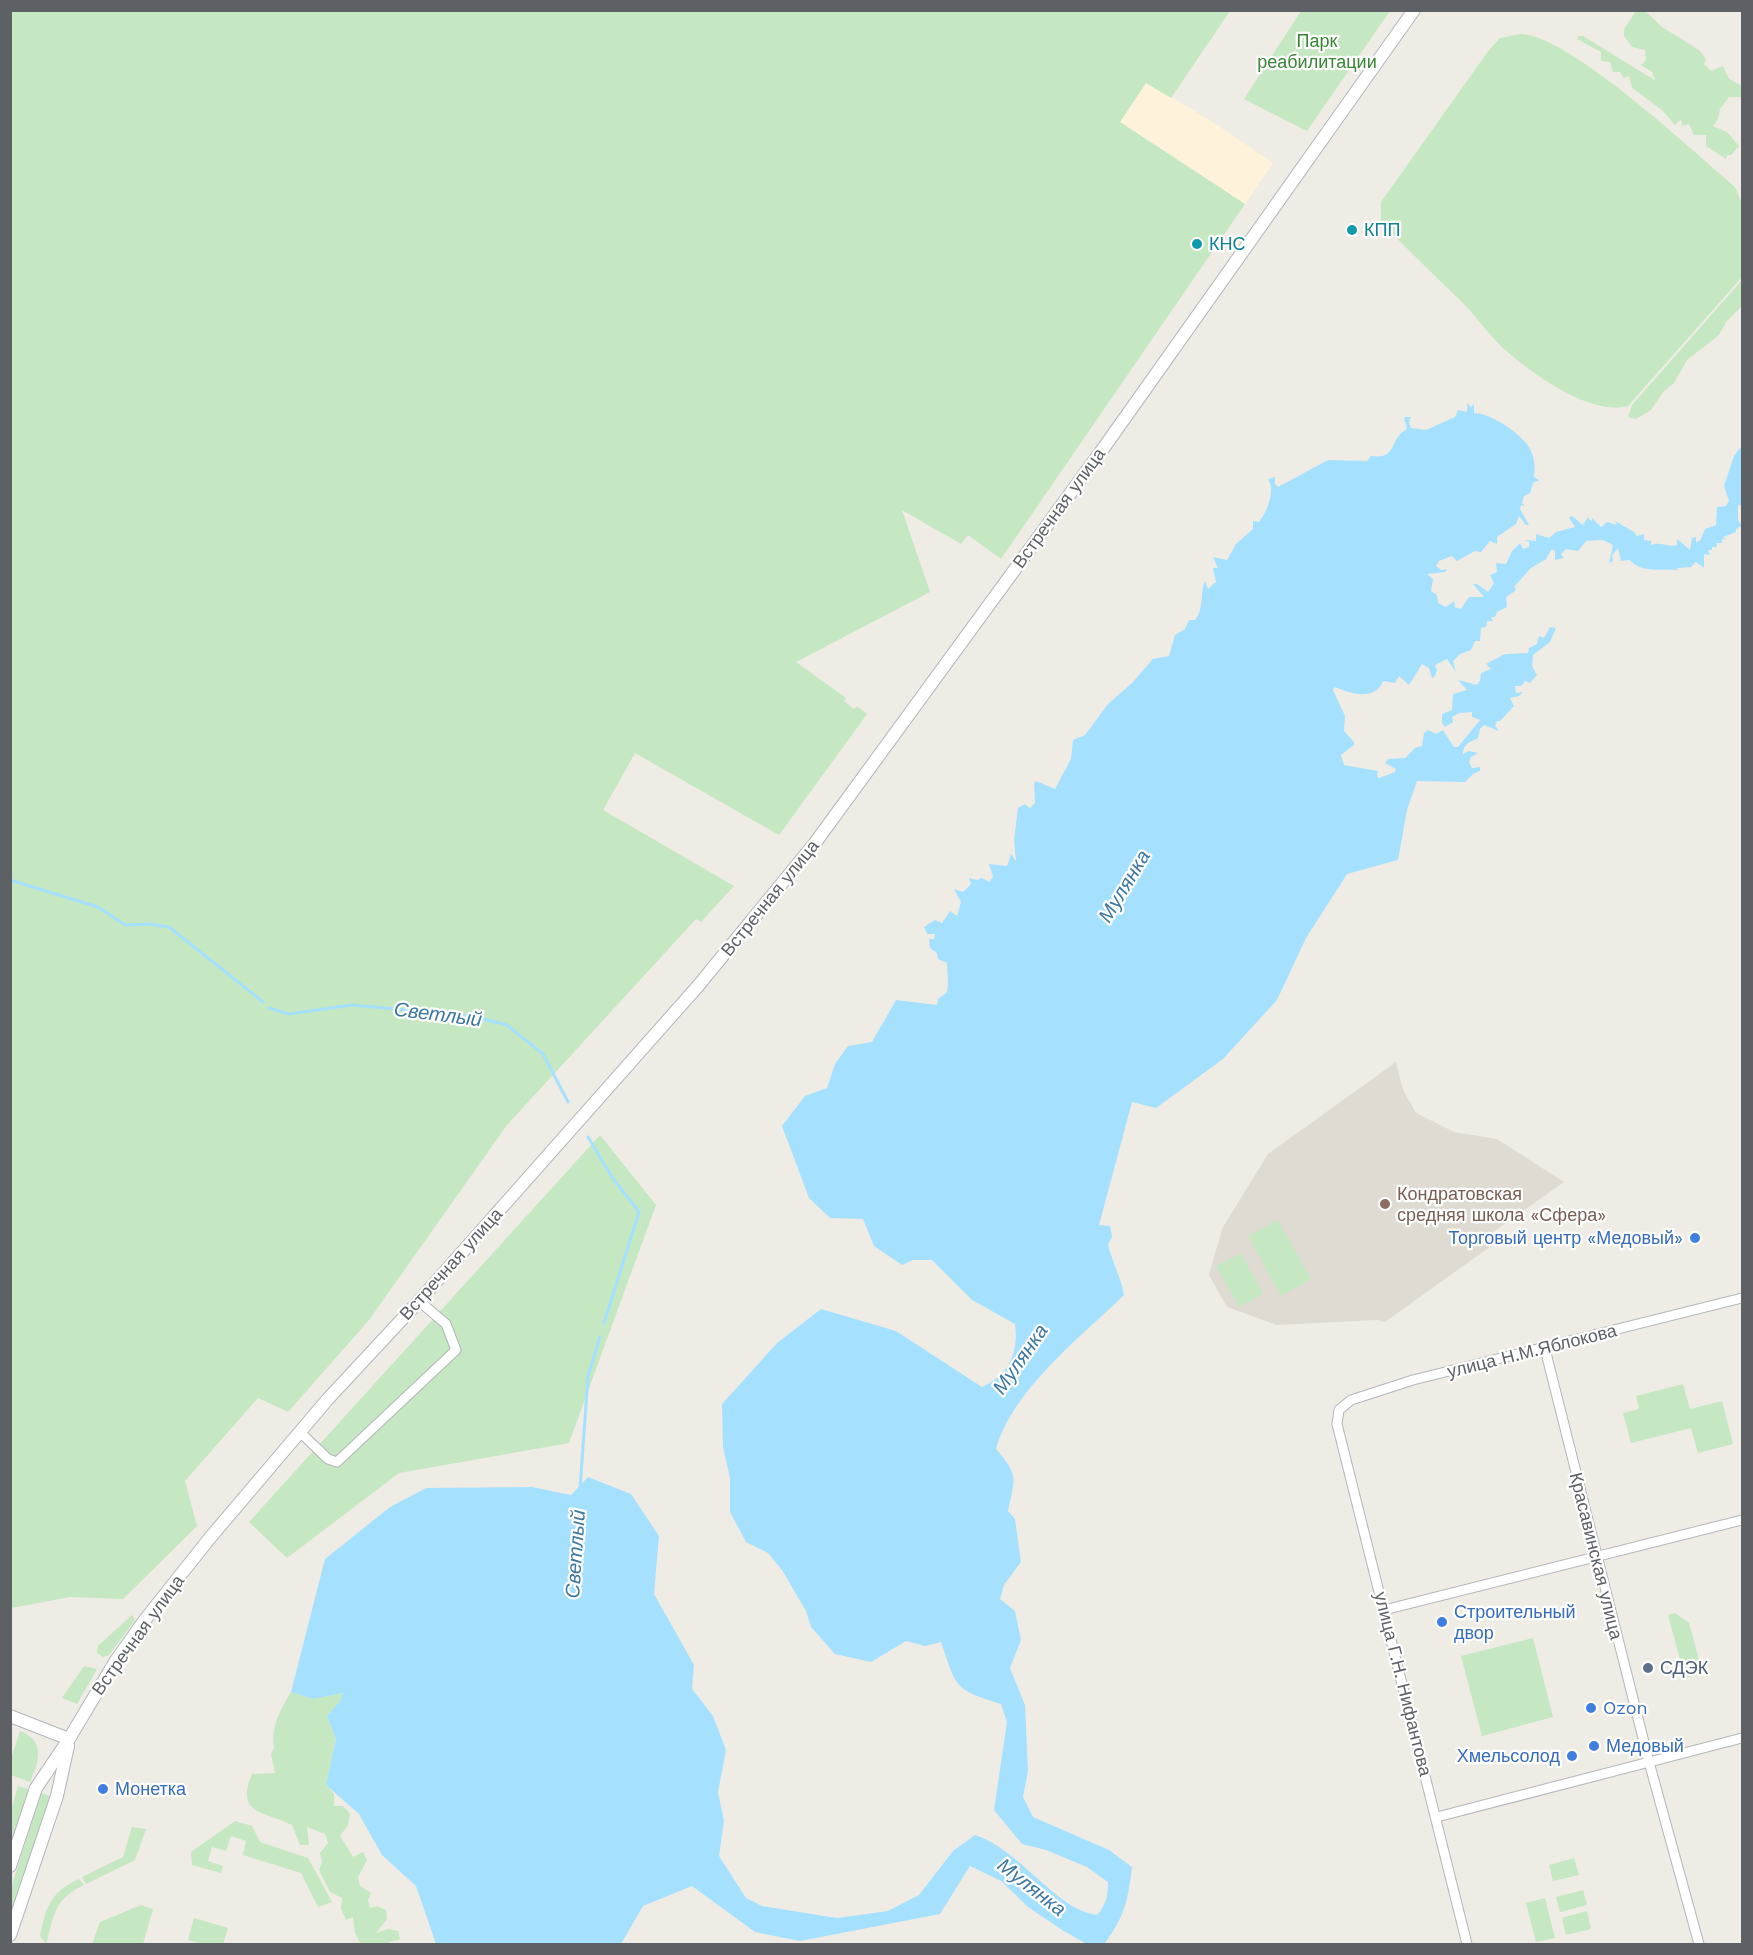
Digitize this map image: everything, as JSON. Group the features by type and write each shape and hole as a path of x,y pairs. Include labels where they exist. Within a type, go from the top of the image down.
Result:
{"main road":[{"name":"Встречная улица","path":"69,1739 101,1684 144,1621 300,1432 698,986 815,843 1105,446 1414,10"},
{"path":"10,1716 69,1739"},
{"path":"10,1866 36,1788 69,1739"},
{"path":"10,1935 57,1796 69,1739"}],"street":[{"name":"улица Н.М.Яблокова","path":"1337,1424 1339,1410 1343,1404 1361,1395 1743,1298"},
{"path":"300,1432 328,1459 337,1462 456,1350 446,1324 419,1301"},
{"name":"Красавинская улица","path":"1545,1349 1649,1762 1699,1944"},
{"name":"улица Г.Н. Нифантова","path":"1337,1424 1467,1944"},
{"path":"1384,1610 1743,1520"},
{"path":"1437,1817 1743,1738"}],"shaded area":[{"path":"1146,82 1211,121 1273,163 1245,204 1120,122"},
{"name":"Кондратовская средняя школа «Сфера»","path":"1396,1062 1403,1090 1416,1113 1454,1132 1497,1139 1564,1182 1489,1235 1494,1244 1385,1322 1377,1320 1277,1325 1227,1307 1209,1275 1211,1267 1223,1227 1268,1154"}],"green space":[{"path":"11,10 1230,11 1171,98 1146,83 1120,122 1245,204 1001,559 968,535 961,544 902,510 930,592 796,662 846,698 844,701 854,709 857,706 867,714 779,835 635,753 603,810 734,886 701,922 696,919 507,1125 369,1320 288,1412 258,1398 185,1481 197,1526 123,1599 70,1597 11,1608"},
{"name":"Парк реабилитации","path":"1301,11 1390,11 1307,131 1244,99"},
{"path":"1636,11 1645,11 1662,27 1699,50 1706,59 1704,64 1711,71 1723,66 1729,79 1742,86 1742,97 1729,97 1720,109 1718,119 1713,126 1727,132 1739,146 1731,155 1727,155 1726,159 1706,146 1706,135 1694,135 1689,124 1682,126 1681,119 1675,125 1662,110 1632,88 1629,76 1624,78 1620,72 1613,72 1610,62 1601,61 1601,52 1577,39 1578,36 1583,36 1656,81 1652,72 1641,65 1646,60 1645,50 1632,47 1624,36 1624,29"},
{"path":"1520,34 1541,39 1568,53 1630,97 1735,187 1742,204 1742,277 1628,406 1596,405 1579,399 1529,369 1498,343 1463,303 1381,222 1381,202 1489,50 1500,38"},
{"path":"1742,280 1742,306 1726,322 1719,335 1687,360 1674,383 1663,392 1651,410 1636,419 1628,417 1632,405"},
{"path":"600,1135 656,1205 569,1443 399,1473 287,1558 249,1522"},
{"path":"1278,1220 1311,1279 1281,1296 1248,1236"},
{"path":"1241,1253 1263,1294 1239,1307 1216,1266"},
{"path":"1683,1384 1690,1409 1722,1401 1733,1444 1698,1453 1691,1428 1631,1443 1623,1413 1639,1409 1636,1396"},
{"path":"1675,1613 1689,1623 1703,1674 1685,1678 1668,1615"},
{"path":"132,1615 135,1620 109,1655 103,1657 97,1653 98,1646"},
{"path":"1533,1638 1553,1717 1482,1736 1461,1656"},
{"path":"84,1666 97,1669 77,1704 62,1698"},
{"path":"291,1692 313,1699 343,1693 340,1701 327,1716 336,1739 326,1785 334,1794 334,1806 343,1806 350,1814 348,1825 340,1836 353,1857 363,1852 367,1860 358,1877 360,1886 371,1893 368,1900 370,1908 377,1906 386,1910 387,1919 376,1933 388,1929 398,1931 400,1939 384,1944 361,1944 355,1933 353,1917 346,1920 341,1909 342,1898 330,1892 319,1870 322,1862 320,1853 328,1843 325,1834 307,1827 309,1845 300,1845 292,1825 262,1813 250,1804 247,1797 252,1774 275,1773 271,1754 274,1748 275,1726"},
{"path":"20,1731 34,1740 37,1746 38,1759 30,1782 11,1775 11,1759"},
{"path":"18,1786 28,1789 11,1847 11,1810"},
{"path":"41,1793 50,1796 11,1920 11,1888"},
{"path":"235,1821 252,1826 260,1842 308,1858 332,1902 318,1907 301,1873 243,1855 246,1841 231,1836 226,1851 212,1847 208,1861 223,1866 221,1873 192,1865 191,1852"},
{"path":"132,1827 146,1829 135,1860 86,1884 82,1877 123,1857"},
{"path":"1574,1858 1579,1875 1553,1881 1549,1865"},
{"path":"79,1879 84,1885 66,1896 61,1902 54,1916 46,1944 40,1936 51,1901 62,1889"},
{"path":"1583,1890 1587,1905 1560,1912 1556,1897"},
{"path":"1545,1898 1555,1938 1536,1942 1526,1903"},
{"path":"141,1905 153,1909 143,1944 92,1944 100,1922"},
{"path":"1587,1911 1591,1929 1566,1935 1562,1918"},
{"path":"194,1918 228,1928 223,1944 204,1944 188,1940"}],"water":[{"name":"Мулянка","path":"1467,403 1471,407 1474,404 1474,413 1497,420 1526,443 1534,459 1534,477 1539,480 1533,483 1530,493 1524,496 1522,503 1525,506 1521,505 1520,509 1529,525 1526,525 1519,516 1516,524 1497,537 1497,544 1490,541 1481,552 1475,551 1457,561 1452,556 1439,561 1436,566 1441,570 1447,569 1445,572 1427,574 1433,579 1431,591 1437,595 1438,603 1446,607 1454,601 1455,607 1461,609 1469,597 1484,597 1473,584 1477,584 1488,592 1494,583 1490,575 1497,572 1496,563 1506,564 1512,551 1520,543 1523,549 1529,547 1529,542 1525,540 1536,541 1536,534 1549,538 1556,532 1575,527 1569,518 1572,516 1583,525 1588,517 1601,527 1607,522 1617,525 1615,521 1637,536 1644,534 1644,540 1651,541 1651,545 1677,545 1677,539 1690,550 1692,538 1696,537 1696,542 1700,541 1705,529 1716,525 1717,507 1726,506 1729,501 1724,486 1734,456 1740,448 1742,449 1742,506 1738,505 1738,520 1742,526 1736,529 1736,532 1723,537 1726,539 1722,539 1722,543 1716,543 1717,547 1708,550 1710,555 1704,554 1704,568 1696,562 1691,567 1677,568 1678,570 1645,569 1630,560 1621,561 1618,548 1612,555 1613,561 1609,563 1613,545 1603,540 1586,541 1578,551 1566,549 1561,554 1564,558 1555,560 1555,551 1552,549 1546,559 1531,568 1513,588 1516,587 1515,591 1506,597 1507,607 1497,612 1495,617 1491,617 1493,621 1487,621 1486,627 1481,628 1480,641 1475,641 1471,650 1460,654 1453,661 1456,672 1447,659 1435,665 1437,671 1432,678 1429,668 1422,664 1409,685 1399,676 1395,683 1383,681 1380,687 1369,694 1348,692 1335,687 1333,690 1345,716 1344,731 1354,742 1354,745 1341,755 1344,765 1378,771 1377,777 1379,778 1395,772 1396,769 1385,763 1388,759 1405,758 1415,748 1422,746 1424,733 1428,730 1436,734 1443,730 1454,747 1458,747 1480,720 1472,717 1472,712 1459,713 1452,717 1453,722 1445,727 1442,723 1442,714 1452,710 1453,694 1467,690 1458,680 1477,685 1481,673 1491,669 1486,664 1505,654 1528,653 1529,648 1537,644 1539,636 1544,638 1550,627 1556,628 1550,642 1533,655 1532,666 1537,675 1530,683 1525,681 1521,686 1515,686 1516,693 1523,692 1519,696 1510,698 1514,706 1500,721 1497,721 1495,726 1499,731 1484,725 1480,729 1478,738 1464,747 1463,754 1469,751 1478,753 1471,757 1469,762 1472,768 1480,767 1480,771 1465,782 1417,781 1407,810 1398,860 1347,874 1306,938 1277,1000 1223,1059 1156,1108 1132,1102 1099,1225 1110,1226 1112,1237 1108,1244 1124,1295 1032,1385 1004,1427 996,1449 1012,1472 1013,1484 1008,1511 1015,1519 1021,1562 1004,1585 1000,1599 1015,1611 1021,1640 1010,1668 1025,1705 1028,1771 1023,1797 1033,1817 1109,1850 1132,1867 1124,1907 1112,1933 1105,1943 1085,1943 1028,1907 1001,1881 970,1866 940,1914 800,1941 755,1932 692,1886 643,1906 621,1944 436,1944 416,1886 382,1855 359,1814 326,1785 336,1739 327,1716 340,1701 343,1693 313,1699 291,1692 325,1559 390,1507 426,1488 532,1487 571,1495 588,1477 631,1494 659,1536 654,1594 694,1665 692,1689 713,1716 726,1750 718,1792 724,1821 719,1856 746,1898 762,1906 837,1918 888,1911 919,1895 953,1851 975,1835 1008,1853 1067,1903 1082,1911 1097,1915 1103,1908 1108,1892 1108,1882 1087,1867 1046,1850 1022,1844 994,1810 1007,1722 1001,1704 965,1690 959,1685 950,1669 941,1642 925,1646 906,1641 871,1662 835,1654 811,1627 806,1611 782,1570 768,1553 746,1542 730,1512 730,1478 723,1447 722,1404 777,1343 821,1309 896,1331 982,1387 999,1376 1005,1369 1010,1362 1015,1344 1015,1324 972,1300 932,1260 913,1260 902,1265 874,1246 863,1219 830,1218 809,1198 782,1126 805,1096 827,1088 835,1064 848,1046 872,1042 896,1000 937,1005 938,999 947,992 947,963 938,959 937,953 930,948 929,939 934,939 935,934 927,934 924,927 935,920 942,923 950,911 957,916 961,902 954,889 963,892 971,884 969,878 977,880 982,878 989,882 993,877 989,864 1007,866 1011,854 1016,861 1014,840 1018,808 1025,804 1030,808 1035,803 1034,783 1036,781 1055,789 1071,759 1073,740 1085,735 1108,704 1132,683 1153,659 1169,656 1175,635 1185,629 1189,620 1195,620 1198,616 1205,581 1208,589 1216,582 1213,568 1218,568 1213,557 1227,560 1236,544 1253,529 1253,521 1259,522 1265,513 1271,495 1268,479 1275,477 1275,484 1278,487 1328,460 1367,461 1371,456 1385,455 1390,452 1401,433 1407,429 1404,417 1411,417 1409,422 1411,428 1426,430 1455,417 1458,410 1467,412"}],"waterway":[{"path":"10,880 98,907 125,925 148,924 169,927 263,1002"},
{"name":"Светлый","path":"269,1008 289,1014 352,1005 472,1016 507,1025 543,1054 568,1102"},
{"name":"Светлый","path":"588,1137 612,1177 639,1212 604,1323"},
{"name":"Светлый","path":"580,1489 588,1376 600,1337"}],"place":[{"name":"КПП","path":"1352,230"},
{"name":"КНС","path":"1197,244"},
{"name":"Кондратовская средняя школа «Сфера»","path":"1385,1204"},
{"name":"Торговый центр «Медовый»","path":"1695,1238"},
{"name":"Строительный двор","path":"1442,1622"},
{"name":"СДЭК","path":"1648,1668"},
{"name":"Ozon","path":"1591,1708"},
{"name":"Медовый","path":"1594,1746"},
{"name":"Хмельсолод","path":"1572,1756"},
{"name":"Монетка","path":"103,1789"}]}
